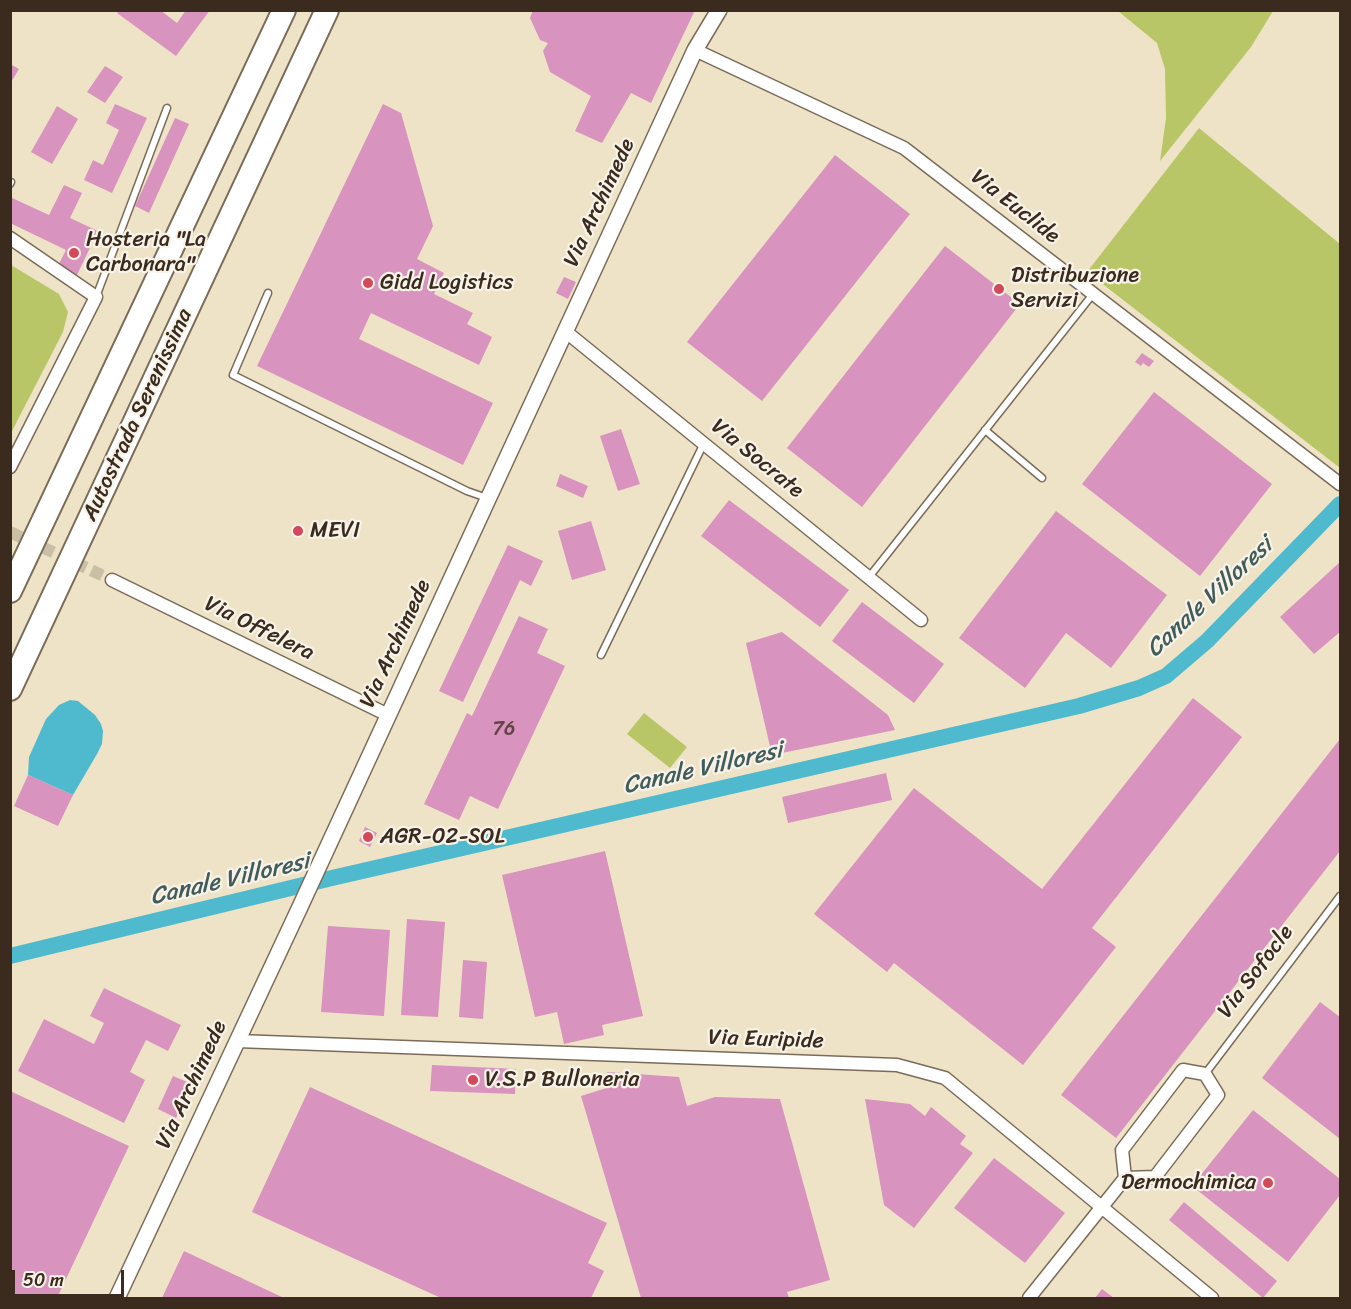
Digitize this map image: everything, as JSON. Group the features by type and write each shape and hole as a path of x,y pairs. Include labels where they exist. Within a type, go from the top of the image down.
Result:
{"highway":[{"name":"Autostrada Serenissima","path":"10,591 284,10"},
{"name":"Autostrada Serenissima","path":"10,689 327,10"}],"street":[{"name":"Via Archimede","path":"117,1299 315,876 695,50 719,10"},
{"name":"Via Euclide","path":"695,50 904,148 1341,484"},
{"path":"10,238 96,297 10,466"},
{"name":"Via Socrate","path":"566,331 921,620"},
{"name":"Via Offelera","path":"112,580 388,716"},
{"name":"Via Euripide","path":"237,1041 897,1065 945,1078 1212,1299"},
{"path":"1029,1299 1125,1178 1122,1150 1183,1070 1205,1074 1218,1095 1155,1177 1125,1178"}],"lane":[{"path":"96,297 167,108"},
{"path":"268,293 233,375 467,491 488,498"},
{"path":"869,577 1093,294"},
{"path":"985,430 1042,478"},
{"path":"601,655 704,443"},
{"name":"Via Sofocle","path":"1205,1074 1341,896"}],"green space":[{"path":"1118,11 1273,11 1251,47 1160,161 1166,118 1165,69 1157,43"},
{"path":"1199,128 1340,244 1340,468 1087,272"},
{"path":"11,265 59,294 68,312 63,332 11,433"},
{"path":"644,713 687,747 670,768 627,734"}],"water":[{"path":"70,700 78,701 95,715 103,731 102,744 73,795 28,775 29,757 46,719 59,705"}],"building":[{"path":"119,10 160,10 177,23 186,10 210,10 176,56 117,13"},
{"path":"533,10 695,10 651,103 631,93 602,143 575,131 591,96 550,72 543,51 548,43 540,40 530,18"},
{"path":"10,64 19,69 10,84"},
{"path":"105,66 123,77 105,103 87,92"},
{"path":"115,104 147,118 112,193 84,180 93,160 103,165 119,130 106,123"},
{"name":"Gidd Logistics","path":"383,104 401,113 433,226 417,259 444,273 434,294 473,313 467,324 492,337 479,365 371,313 359,339 493,403 463,465 257,366"},
{"path":"57,106 78,119 52,164 31,152"},
{"path":"175,118 189,124 149,213 135,206"},
{"path":"835,155 910,214 762,401 687,342"},
{"path":"64,185 82,193 70,218 98,231 77,275 58,266 66,250 10,223 10,197 49,215"},
{"path":"945,246 1020,304 862,507 787,448"},
{"path":"564,277 576,282 568,299 556,293"},
{"path":"1142,353 1154,361 1149,367 1135,362"},
{"path":"1154,392 1272,484 1200,576 1082,484"},
{"path":"621,429 640,484 618,491 600,436"},
{"path":"560,474 588,486 583,498 556,486"},
{"path":"729,500 849,590 820,627 701,536"},
{"path":"1056,511 1167,595 1111,668 1066,633 1025,688 959,638"},
{"path":"591,521 606,570 572,580 558,531"},
{"path":"508,545 543,561 531,586 520,580 463,702 439,691"},
{"path":"1340,562 1340,632 1314,654 1280,617"},
{"path":"862,602 944,664 914,703 832,641"},
{"path":"519,616 548,629 537,653 565,666 498,809 470,796 459,820 424,804 467,713 472,716"},
{"path":"782,632 888,715 895,730 772,755 746,643"},
{"path":"1193,698 1242,737 1092,928 1116,947 1023,1065 894,963 887,972 814,914 914,788 1042,889"},
{"path":"1340,739 1340,851 1116,1138 1061,1095"},
{"path":"886,773 892,800 788,823 782,797"},
{"path":"28,775 73,795 58,826 14,806"},
{"name":"AGR-02-SOL","path":"365,827 377,833 370,847 359,841"},
{"path":"605,851 643,1016 602,1025 604,1035 564,1044 557,1012 535,1017 502,875"},
{"path":"407,919 445,922 438,1017 401,1015"},
{"path":"328,926 390,930 384,1016 321,1012"},
{"path":"463,960 487,962 483,1019 459,1017"},
{"path":"104,988 181,1025 168,1051 146,1040 130,1072 145,1080 124,1123 18,1071 44,1019 94,1044 104,1023 90,1016"},
{"path":"1320,1002 1340,1017 1340,1139 1262,1078"},
{"name":"V.S.P Bulloneria","path":"432,1065 516,1069 515,1094 430,1091"},
{"path":"607,1072 679,1077 687,1106 715,1097 780,1099 830,1280 787,1292 789,1298 641,1298 581,1096 613,1086"},
{"path":"173,1076 192,1084 176,1118 158,1109"},
{"path":"310,1087 607,1223 588,1263 604,1271 591,1298 441,1298 252,1212"},
{"path":"10,1091 129,1146 57,1298 10,1298"},
{"path":"865,1099 910,1104 925,1116 931,1107 966,1136 960,1144 973,1153 914,1228 884,1205"},
{"name":"Dermochimica","path":"1253,1110 1340,1179 1340,1195 1288,1262 1192,1186"},
{"path":"994,1158 1065,1213 1025,1263 954,1208"},
{"path":"1184,1202 1277,1281 1263,1298 1169,1220"},
{"path":"184,1251 284,1298 162,1298"},
{"path":"1102,1289 1114,1298 1095,1298"}],"waterway":[{"name":"Canale Villoresi","path":"10,956 332,878 1079,706 1139,688 1166,676 1207,641 1340,504"}],"tunnel":[{"path":"10,532 112,580"}],"place":[{"name":"Hosteria \"La Carbonara\"","path":"74,253"},
{"name":"Gidd Logistics","path":"368,283"},
{"name":"Distribuzione Servizi","path":"999,289"},
{"name":"MEVI","path":"298,531"},
{"name":"AGR-02-SOL","path":"368,837"},
{"name":"V.S.P Bulloneria","path":"473,1080"},
{"name":"Dermochimica","path":"1268,1183"}]}
